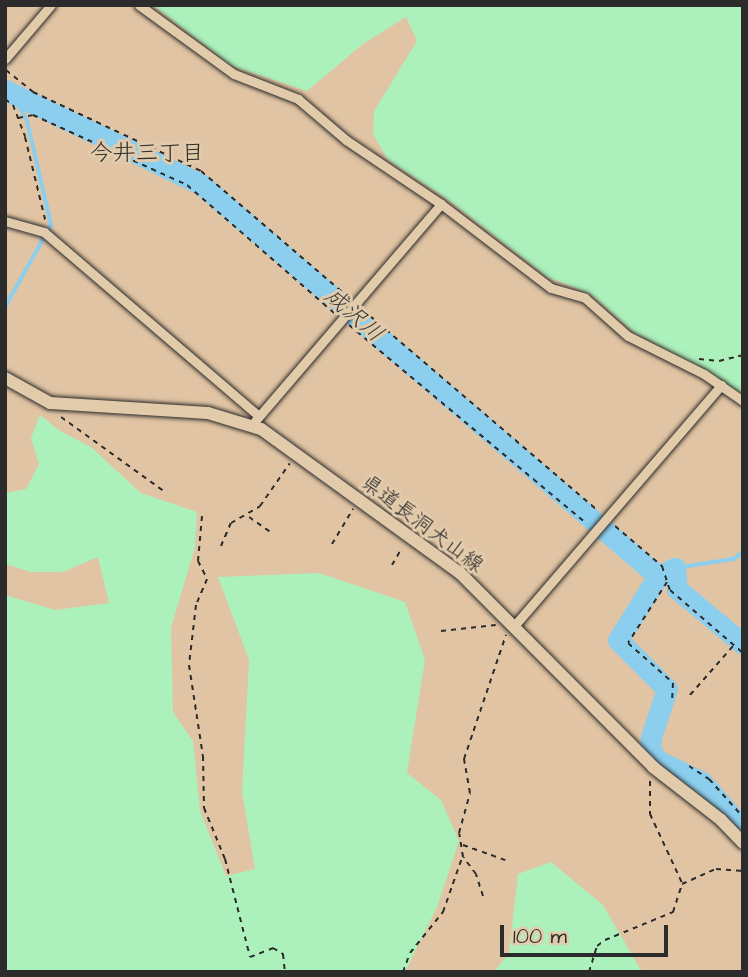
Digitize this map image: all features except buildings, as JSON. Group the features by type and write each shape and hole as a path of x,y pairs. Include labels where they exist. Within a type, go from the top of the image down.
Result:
{"main road":[{"name":"県道長洞犬山線","path":"5,378 43,401 111,410 208,413 256,420 296,453 460,573 653,767 721,820 743,843"}],"street":[{"path":"5,60 51,5"},
{"path":"139,5 233,74 273,85 298,99 346,140 441,204 551,288 585,298 628,336 721,385 743,401"},
{"path":"5,221 45,233 256,420 441,204"},
{"path":"509,622 598,528 721,385"}],"path":[{"path":"5,99 18,118 45,217 45,233"},
{"path":"18,118 31,115 187,184 344,319 598,528"},
{"path":"697,359 719,361 743,355"},
{"path":"43,401 165,492"},
{"path":"221,546 231,523 247,516 274,488 296,453"},
{"path":"332,544 359,500"},
{"path":"202,516 198,561 207,579 197,605 189,665 203,756 204,808 225,859 250,957 273,948 283,954 288,965 285,972"},
{"path":"247,516 273,534"},
{"path":"392,565 409,536"},
{"path":"662,566 668,576 667,582 628,643 673,682 673,701"},
{"path":"667,582 670,590 743,653"},
{"path":"441,631 509,622"},
{"path":"483,896 464,854 459,833 470,793 465,769 467,744 509,622"},
{"path":"690,695 734,645"},
{"path":"690,766 709,779 743,817"},
{"path":"589,972 597,946 605,940 673,912 682,884 650,814 647,792 653,767"},
{"path":"463,845 505,860"},
{"path":"403,972 410,953 443,912 458,857 464,854"},
{"path":"682,884 716,869 743,871"}],"green space":[{"path":"153,5 743,5 743,395 706,370 635,333 591,294 547,277 446,198 388,160 373,134 374,111 417,41 406,17 363,44 307,91 232,66"},
{"path":"40,415 60,431 91,447 141,493 197,512 195,547 171,628 173,712 193,741 200,811 226,876 255,869 242,792 249,660 218,577 319,573 405,602 425,660 407,773 441,800 459,841 437,907 405,972 5,972 5,595 55,610 109,603 98,557 63,572 31,572 5,564 5,493 26,489 39,464 31,438"},
{"path":"551,862 603,905 642,972 494,972 509,953 518,874"}],"waterway":[{"name":"成沢川","path":"5,90 202,185 658,576 675,568"},
{"path":"5,307 51,225 27,121 15,98"},
{"path":"675,568 734,559 743,552"},
{"path":"675,568 677,589 743,644"},
{"path":"670,570 658,576 618,640 667,689 651,737 650,749 657,760 702,782 743,829"}],"district":[{"name":"今井三丁目","path":"147,153"}]}
